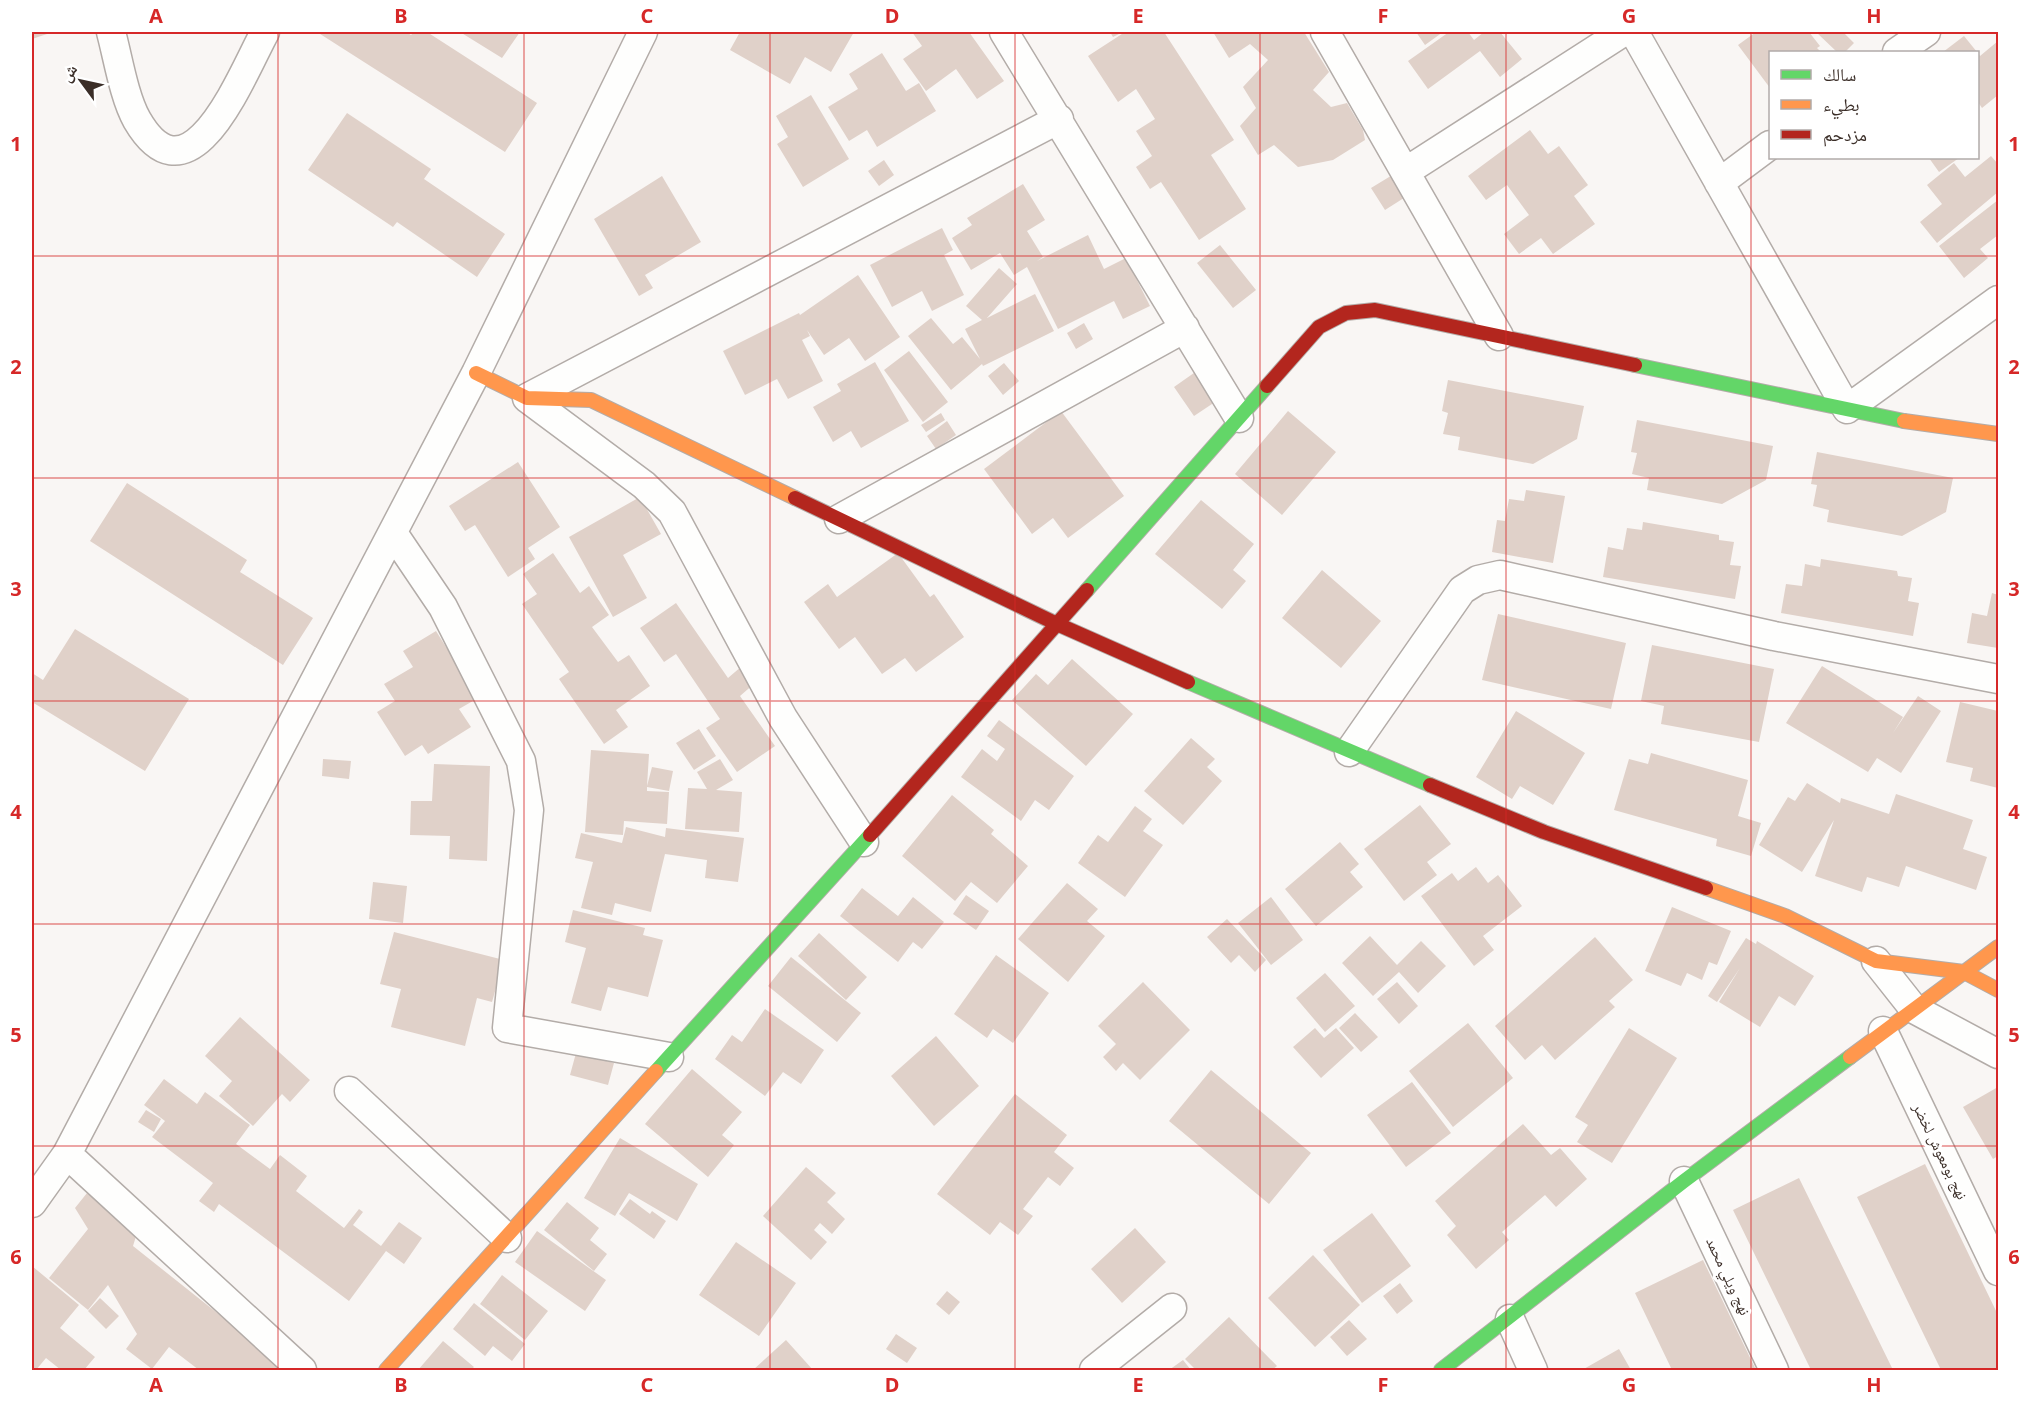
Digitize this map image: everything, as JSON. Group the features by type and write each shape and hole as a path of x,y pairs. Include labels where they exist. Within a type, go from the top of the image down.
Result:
{"street":[{"path":"111,32 136,118 155,144 168,151 183,152 203,137 222,112 265,32"},
{"path":"32,1203 67,1154 476,374 643,32"},
{"path":"1004,32 1239,418"},
{"path":"1325,32 1499,336"},
{"path":"1405,172 1623,32"},
{"path":"1634,32 1847,409"},
{"path":"1898,51 1926,32"},
{"path":"527,398 1059,119"},
{"path":"1719,183 1769,147"},
{"path":"1847,409 1998,300"},
{"path":"387,1371 864,842 1319,327 1346,313 1375,310 1917,424 1998,434"},
{"path":"839,519 1185,328"},
{"path":"476,374 527,398 644,485 672,512 783,718 864,842"},
{"path":"527,398 591,400 1057,624 1348,752 1544,832 1785,916 1876,961 1964,972 1998,990"},
{"path":"393,533 443,607 521,761 529,810 507,1028 669,1057"},
{"path":"1348,752 1462,590 1478,580 1500,575 1774,636 1998,679"},
{"path":"1441,1371 1684,1181 1998,947"},
{"path":"1876,961 1914,1009 1998,1054"},
{"name":"نهج بومعوش لخضر","path":"1883,1031 1998,1271"},
{"path":"349,1091 507,1238"},
{"path":"67,1154 303,1371"},
{"name":"نهج ويلي محمد","path":"1684,1181 1774,1371"},
{"path":"1094,1371 1172,1308"},
{"path":"1510,1319 1533,1371"}],"building":[{"path":"32,32 53,32 32,39"},
{"path":"317,32 406,32 411,35 414,32 427,32 537,103 505,152"},
{"path":"460,32 520,32 502,58"},
{"path":"740,32 854,32 831,72 805,57 790,84 730,50"},
{"path":"912,32 969,32 1004,81 977,99 956,69 926,91 903,59 922,46"},
{"path":"1110,32 1123,32 1113,37"},
{"path":"1125,32 1164,32 1234,140 1211,155 1246,209 1199,240 1161,182 1150,189 1136,167 1152,156 1136,131 1155,119 1136,89 1118,102 1088,56"},
{"path":"1213,32 1304,32 1329,72 1313,90 1331,107 1347,103 1363,130 1365,140 1333,160 1298,167 1274,145 1258,155 1240,126 1256,108 1243,87 1268,60 1250,44 1229,58"},
{"path":"1416,32 1443,32 1425,45"},
{"path":"1449,32 1468,32 1474,40 1484,32 1500,32 1522,59 1500,77 1480,51 1428,89 1408,61"},
{"path":"1756,32 1809,32 1820,46 1817,48 1820,51 1769,51 1769,87 1738,45"},
{"path":"1816,32 1843,32 1854,43 1846,51 1836,51"},
{"path":"1964,36 1976,51 1944,51"},
{"path":"1998,41 1998,95 1982,108 1979,104 1979,54 1980,56"},
{"path":"882,53 906,91 919,83 936,111 877,147 867,130 849,141 828,107 858,89 849,74"},
{"path":"811,95 849,159 803,187 777,144 788,137 776,116"},
{"path":"347,113 431,169 424,179 505,234 477,277 397,222 393,227 308,170"},
{"path":"1530,130 1548,154 1559,146 1588,185 1574,196 1595,224 1553,254 1541,238 1519,254 1504,234 1529,215 1507,185 1486,200 1468,176"},
{"path":"1991,156 1998,164 1998,192 1937,243 1920,222 1942,204 1927,185 1954,163 1965,177"},
{"path":"1930,159 1958,159 1939,172"},
{"path":"884,160 894,175 879,186 868,171"},
{"path":"1394,174 1407,196 1385,210 1371,188"},
{"path":"662,176 701,242 645,275 653,288 639,296 594,219"},
{"path":"1023,184 1045,220 1027,231 1043,257 1037,261 1088,235 1104,269 1126,258 1150,306 1123,319 1114,301 1058,329 1027,267 1014,275 1000,253 971,270 952,238 972,225 967,218"},
{"path":"1998,200 1998,235 1980,249 1988,258 1964,278 1939,246"},
{"path":"942,228 953,250 944,255 964,295 932,311 922,291 892,307 870,265"},
{"path":"1220,245 1256,290 1233,308 1197,263"},
{"path":"999,268 1017,284 987,318 1035,294 1054,331 983,366 982,364 951,390 908,336 931,318 953,344 962,337 980,359 965,329 982,320 966,306"},
{"path":"858,275 900,337 865,361 849,338 824,355 807,330 810,336 802,340 823,381 788,399 777,379 745,395 723,351 799,313 800,315"},
{"path":"1084,323 1093,339 1076,349 1067,333"},
{"path":"909,351 948,402 923,422 884,370"},
{"path":"875,362 909,421 861,448 851,431 833,442 813,407 841,391 837,384"},
{"path":"1004,363 1019,381 1003,395 988,376"},
{"path":"1201,368 1221,398 1194,416 1174,387"},
{"path":"1448,380 1584,406 1577,439 1533,464 1458,450 1460,437 1443,434 1448,413 1442,411"},
{"path":"1061,411 1124,496 1068,538 1053,518 1032,534 984,469"},
{"path":"1288,411 1336,452 1282,515 1235,474"},
{"path":"941,413 945,420 926,432 921,425"},
{"path":"1637,420 1773,446 1766,480 1722,504 1647,490 1649,478 1632,474 1637,453 1631,452"},
{"path":"947,421 956,435 936,449 927,436"},
{"path":"1817,452 1953,478 1946,512 1902,536 1827,522 1829,510 1813,506 1817,485 1811,484"},
{"path":"518,462 560,527 528,548 535,559 508,577 475,525 465,531 449,506"},
{"path":"127,483 247,560 240,572 313,618 283,665 90,541"},
{"path":"1526,490 1565,496 1553,563 1492,552 1497,520 1505,521 1509,499 1524,501"},
{"path":"640,497 661,534 623,555 647,598 613,617 569,537"},
{"path":"1201,500 1254,544 1233,570 1246,581 1222,609 1155,554"},
{"path":"1643,522 1719,535 1719,540 1734,542 1730,565 1741,566 1735,599 1603,577 1608,547 1623,550 1627,528 1642,530"},
{"path":"553,553 580,593 589,586 609,615 592,627 618,662 629,655 650,686 616,710 628,727 604,744 559,679 569,672 522,604 537,594 523,574"},
{"path":"898,553 930,597 934,594 964,637 916,672 905,658 882,674 855,637 839,649 804,602 828,584 837,597"},
{"path":"1821,559 1897,571 1898,576 1912,578 1908,601 1919,603 1913,636 1781,613 1786,584 1802,586 1805,564 1820,567"},
{"path":"1322,570 1381,621 1341,668 1282,618"},
{"path":"1992,593 1998,595 1998,648 1967,643 1972,613 1987,616"},
{"path":"676,603 728,678 749,660 763,676 740,696 775,746 737,772 706,728 720,719 676,654 664,662 640,628"},
{"path":"1498,614 1626,643 1611,709 1482,680"},
{"path":"75,629 189,699 145,771 32,702 32,673 43,680"},
{"path":"436,631 478,698 459,709 471,727 428,754 422,745 405,756 377,712 395,701 384,684 413,667 403,651"},
{"path":"1652,645 1774,669 1759,742 1661,724 1664,706 1641,701"},
{"path":"1072,659 1133,714 1086,766 1012,700 1036,674 1048,685"},
{"path":"1822,666 1903,717 1893,733 1918,696 1941,711 1901,773 1877,758 1868,772 1786,723"},
{"path":"1960,702 1998,711 1998,788 1970,781 1973,768 1946,762"},
{"path":"1516,711 1585,753 1553,805 1520,786 1512,799 1476,777"},
{"path":"999,720 1074,776 1049,810 1035,800 1021,821 961,777 982,749 997,761 1005,749 987,736"},
{"path":"699,729 716,756 694,770 676,743"},
{"path":"1191,738 1215,759 1207,767 1222,781 1183,825 1144,791"},
{"path":"591,750 649,754 647,786 652,767 673,771 669,791 647,787 647,791 669,792 667,824 624,821 623,835 585,832"},
{"path":"1651,753 1748,780 1738,816 1761,823 1751,856 1716,846 1717,839 1614,810 1629,759 1648,764"},
{"path":"323,759 351,761 349,779 322,776"},
{"path":"720,759 733,780 716,790 742,792 739,832 685,829 688,788 707,789 697,772"},
{"path":"434,764 490,766 487,861 449,859 450,836 410,835 411,801 432,801"},
{"path":"1807,783 1840,803 1841,798 1889,814 1896,794 1973,820 1963,849 1987,857 1976,890 1906,866 1899,887 1867,877 1862,892 1815,876 1834,820 1802,872 1759,845 1788,797 1795,801"},
{"path":"952,795 994,830 991,834 1028,866 997,903 971,882 955,901 902,856"},
{"path":"1420,805 1451,844 1427,862 1437,875 1404,901 1364,849"},
{"path":"1135,806 1152,819 1143,831 1163,845 1125,897 1078,863 1098,835 1108,842"},
{"path":"626,827 665,837 666,828 744,838 738,882 705,878 707,860 665,854 651,912 615,903 612,915 581,908 593,862 575,858 581,833 622,843"},
{"path":"1340,842 1359,864 1350,872 1363,887 1316,926 1285,889"},
{"path":"1476,867 1488,883 1498,875 1522,906 1483,936 1494,950 1474,966 1421,896 1452,873 1458,881"},
{"path":"373,882 407,886 403,923 369,919"},
{"path":"1067,883 1098,909 1087,921 1105,936 1068,982 1018,939"},
{"path":"862,888 898,916 913,897 944,922 922,949 913,942 898,962 840,916"},
{"path":"966,895 989,911 976,930 953,914"},
{"path":"1271,897 1303,940 1271,965 1238,923"},
{"path":"1672,907 1731,931 1717,965 1709,962 1702,980 1687,973 1681,986 1645,971"},
{"path":"573,910 645,928 643,935 663,940 648,997 608,987 601,1011 571,1003 586,948 565,942"},
{"path":"1227,919 1266,960 1255,972 1239,955 1231,963 1207,937"},
{"path":"394,932 504,960 492,1002 477,998 465,1046 391,1027 401,989 380,984"},
{"path":"819,933 867,977 846,1000 798,956"},
{"path":"1370,936 1397,965 1421,941 1446,966 1418,993 1399,972 1373,996 1342,963"},
{"path":"1595,937 1633,980 1609,1001 1615,1007 1555,1060 1542,1045 1525,1060 1495,1026"},
{"path":"1746,938 1756,944 1757,941 1814,976 1795,1006 1779,996 1760,1027 1719,1002 1740,968 1717,1002 1708,996"},
{"path":"996,955 1049,993 1013,1043 993,1029 987,1038 954,1014"},
{"path":"791,957 861,1013 837,1042 768,986"},
{"path":"1325,973 1355,1006 1325,1032 1296,998"},
{"path":"1143,982 1190,1030 1140,1080 1123,1063 1116,1071 1103,1057 1116,1044 1098,1026"},
{"path":"1397,982 1418,1006 1399,1024 1377,999"},
{"path":"765,1009 824,1050 801,1084 783,1072 765,1096 715,1059 732,1035 742,1042"},
{"path":"1355,1013 1378,1037 1361,1052 1339,1028"},
{"path":"240,1017 310,1080 290,1102 282,1094 253,1126 219,1096 232,1081 205,1056"},
{"path":"1468,1023 1513,1078 1453,1127 1409,1071"},
{"path":"1315,1028 1324,1038 1336,1028 1354,1048 1321,1078 1293,1047"},
{"path":"1629,1028 1677,1058 1612,1163 1577,1142 1588,1125 1575,1117"},
{"path":"936,1036 979,1086 934,1126 891,1076"},
{"path":"576,1053 614,1063 608,1085 570,1075"},
{"path":"692,1069 742,1112 722,1135 734,1145 708,1177 645,1124"},
{"path":"1211,1070 1311,1153 1269,1204 1169,1121"},
{"path":"164,1079 197,1104 205,1092 250,1125 236,1144 270,1169 280,1155 307,1176 296,1191 344,1228 359,1209 363,1212 353,1225 381,1246 399,1222 422,1238 404,1264 386,1251 349,1301 219,1204 214,1212 199,1201 213,1183 152,1137 165,1121 144,1105"},
{"path":"1412,1082 1451,1133 1406,1167 1367,1115"},
{"path":"1998,1087 1998,1156 1993,1159 1963,1107"},
{"path":"1015,1094 1067,1135 1054,1152 1074,1168 1060,1186 1048,1177 1023,1209 1033,1216 1018,1235 1000,1222 990,1235 937,1194"},
{"path":"146,1110 161,1119 154,1132 138,1122"},
{"path":"1523,1124 1551,1155 1560,1148 1587,1179 1556,1207 1545,1195 1502,1232 1509,1240 1476,1269 1447,1235 1456,1226 1435,1201"},
{"path":"620,1138 698,1184 677,1221 629,1193 615,1216 584,1198"},
{"path":"1925,1164 1998,1315 1998,1370 1941,1370 1857,1197"},
{"path":"806,1167 836,1193 827,1202 845,1219 832,1234 820,1223 814,1230 827,1242 811,1260 763,1216"},
{"path":"1799,1178 1893,1370 1811,1370 1733,1210"},
{"path":"87,1193 137,1233 133,1246 289,1370 199,1370 169,1347 152,1369 126,1349 137,1334 108,1285 88,1310 49,1278 88,1229 75,1208"},
{"path":"630,1199 650,1214 652,1211 666,1221 654,1239 619,1214"},
{"path":"567,1202 599,1228 590,1240 607,1254 594,1271 544,1230"},
{"path":"1372,1213 1411,1266 1362,1303 1323,1250"},
{"path":"1135,1228 1166,1262 1122,1303 1091,1269"},
{"path":"537,1231 606,1280 585,1311 515,1262"},
{"path":"736,1242 796,1283 759,1336 699,1295"},
{"path":"1313,1255 1360,1305 1315,1347 1268,1298"},
{"path":"1703,1260 1756,1370 1672,1370 1635,1293"},
{"path":"32,1266 79,1305 60,1328 95,1357 84,1370 61,1370 46,1358 36,1370 32,1370"},
{"path":"502,1275 548,1311 525,1340 480,1304"},
{"path":"1400,1283 1413,1301 1397,1314 1383,1296"},
{"path":"947,1291 960,1302 949,1315 936,1304"},
{"path":"100,1298 119,1316 106,1329 88,1311"},
{"path":"474,1303 525,1344 512,1361 493,1346 485,1356 453,1329"},
{"path":"1229,1317 1277,1366 1272,1370 1196,1370 1185,1359"},
{"path":"1349,1320 1367,1339 1347,1356 1330,1337"},
{"path":"896,1334 917,1348 907,1363 886,1349"},
{"path":"786,1340 813,1370 753,1370"},
{"path":"443,1341 474,1367 471,1370 418,1370"},
{"path":"1619,1349 1631,1370 1582,1370"},
{"path":"1183,1360 1191,1370 1169,1370"}],"traffic: fast":[{"path":"1635,365 1904,421"},
{"path":"1087,590 1267,386"},
{"path":"1188,682 1430,785"},
{"path":"656,1071 870,835"},
{"path":"1441,1370 1684,1181 1850,1057"}],"traffic: slow":[{"path":"476,373 527,398 591,400 795,498"},
{"path":"1904,421 1998,434"},
{"path":"1706,888 1785,916 1876,961 1964,972 1998,990"},
{"path":"1850,1057 1998,947"},
{"path":"386,1370 656,1071"}],"traffic: jam":[{"path":"1267,386 1319,327 1346,313 1375,310 1635,365"},
{"path":"795,498 1057,624 1188,682"},
{"path":"870,835 1087,590"},
{"path":"1430,785 1544,832 1706,888"}]}
